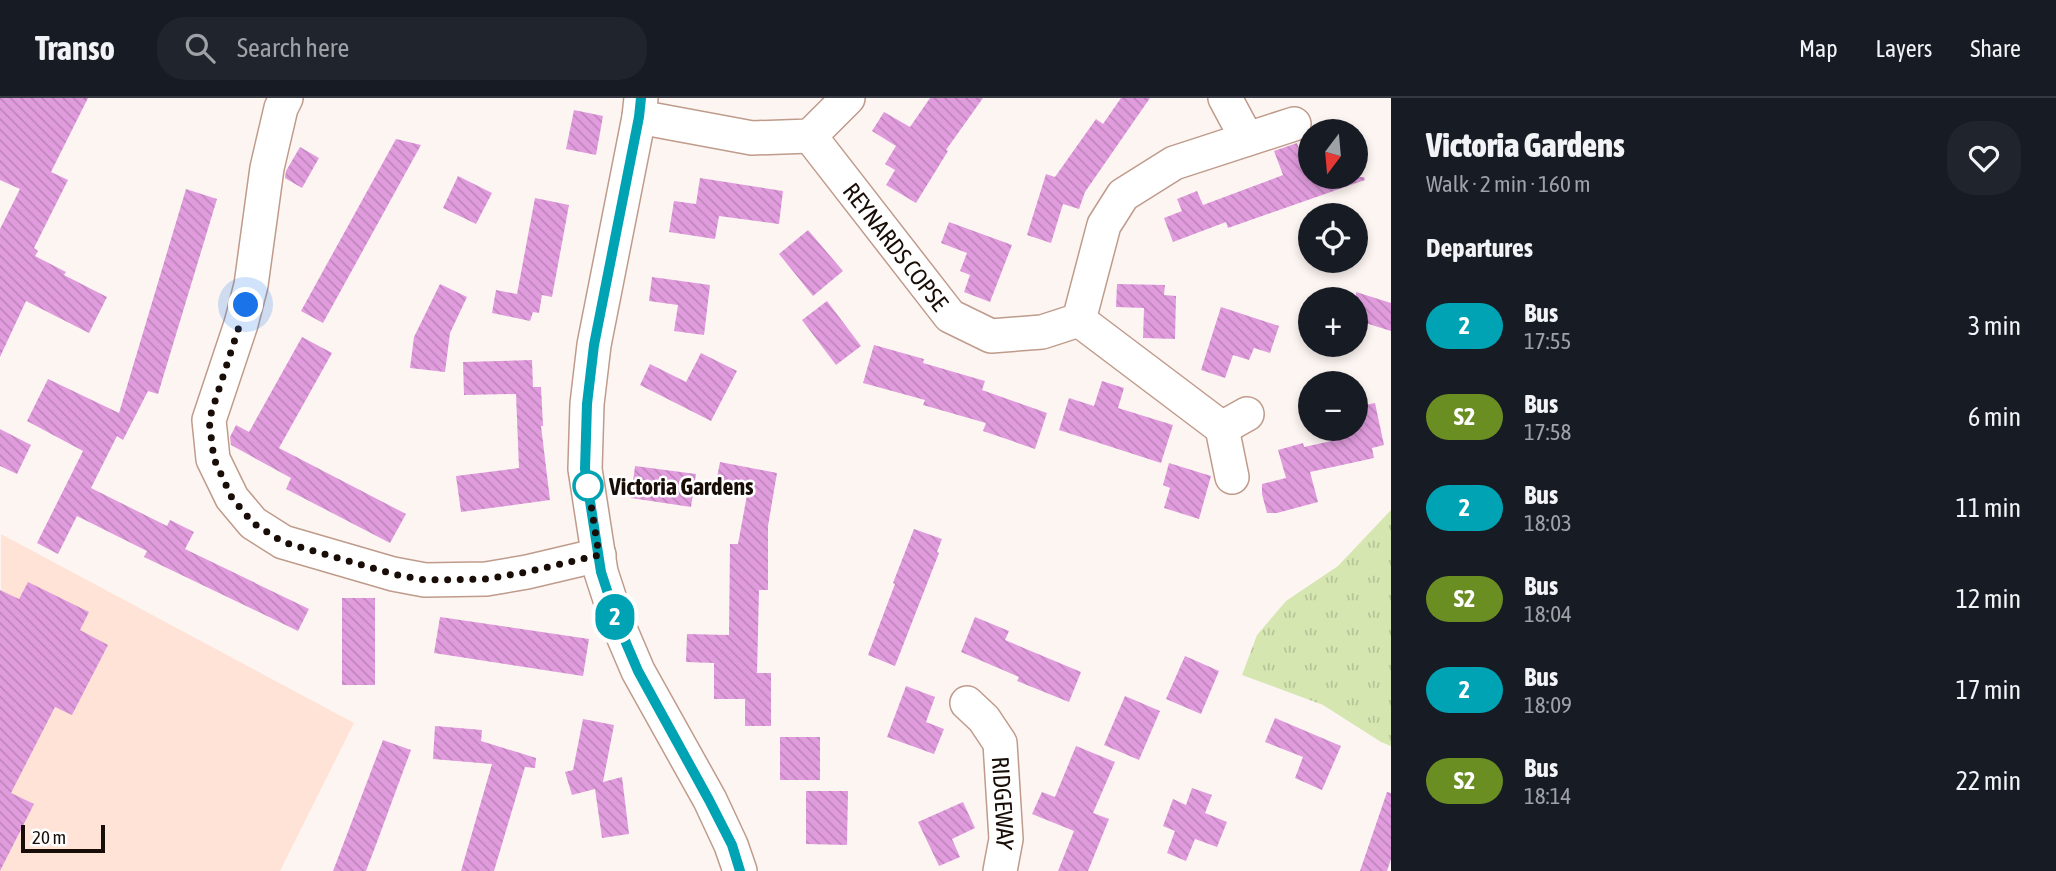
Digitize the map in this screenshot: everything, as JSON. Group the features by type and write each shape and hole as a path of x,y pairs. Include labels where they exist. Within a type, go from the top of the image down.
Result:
{"street":[{"path":"286,98 281,108 267,168 251,285 209,420 214,459 232,498 253,523 283,542 393,574 425,580 486,579 599,555"},
{"path":"740,871 732,845 638,671 618,624 601,572 585,469 587,404 594,345 640,107 752,138 810,136 848,98"},
{"path":"1225,98 1247,139"},
{"path":"1231,477 1235,421 1079,320 1104,225 1123,195 1174,163 1294,124"},
{"name":"REYNARDS COPSE","path":"810,136 950,316 991,335 1042,332 1079,320"},
{"name":"RIDGEWAY","path":"967,702 984,719 1000,743 1006,839 1000,871"}],"shaded area":[{"path":"1,534 354,723 280,871 0,871"}],"green space":[{"path":"1391,510 1391,746 1323,705 1242,675 1257,635 1286,601 1338,566"}],"building":[{"path":"0,98 88,98 51,172 68,180 34,248 38,251 35,256 66,272 64,275 107,297 89,333 26,301 0,357 0,229 20,189 0,180"},
{"path":"930,98 983,98 946,150 948,151 916,203 886,185 895,170 885,164 896,146 872,131 884,112 910,127"},
{"path":"1121,98 1150,98 1085,192 1079,209 1063,204 1051,243 1027,235 1046,174 1055,177 1096,119 1103,124"},
{"path":"574,110 603,116 596,155 566,149"},
{"path":"396,139 421,145 323,323 301,311"},
{"path":"1297,143 1298,189 1339,189 1228,228 1226,222 1173,242 1164,218 1182,211 1177,199 1197,191 1203,205 1283,175 1274,151"},
{"path":"300,147 319,158 302,188 285,178 286,171"},
{"path":"458,176 492,193 476,224 443,208"},
{"path":"700,178 783,191 779,224 719,216 715,239 669,232 674,201 696,204"},
{"path":"186,189 217,199 158,394 148,391 123,440 117,436 91,488 167,526 170,520 194,532 185,549 309,609 298,631 144,557 147,551 77,516 58,554 37,543 83,451 27,421 48,379 119,413"},
{"path":"535,198 569,205 552,297 542,295 539,313 533,312 530,321 492,313 496,290 517,294"},
{"path":"949,222 1012,245 990,302 964,292 970,275 960,271 967,253 941,243"},
{"path":"808,230 843,271 813,296 779,254"},
{"path":"652,277 710,285 704,335 674,331 678,305 649,301"},
{"path":"440,284 467,297 450,333 445,372 410,368 414,337"},
{"path":"1117,284 1165,285 1164,295 1176,296 1175,339 1143,338 1144,308 1116,307"},
{"path":"1368,296 1391,303 1391,331 1368,324"},
{"path":"827,301 861,346 836,365 802,320"},
{"path":"1221,307 1279,326 1270,353 1254,348 1249,360 1233,355 1225,378 1201,370"},
{"path":"302,337 332,353 279,448 406,514 390,543 286,489 291,478 231,445 230,437 236,425 249,432"},
{"path":"874,345 924,359 923,363 985,381 982,390 1047,413 1035,449 983,431 986,423 923,405 925,400 863,383"},
{"path":"701,353 737,371 711,421 640,385 650,364 686,382"},
{"path":"532,360 533,387 541,387 541,426 550,500 461,512 456,476 519,468 516,394 464,395 463,362"},
{"path":"1102,381 1124,388 1118,408 1173,425 1161,463 1059,430 1069,398 1094,406"},
{"path":"1375,403 1384,445 1372,448 1374,458 1310,472 1318,502 1277,513 1267,513 1262,484 1286,478 1278,450 1303,443 1304,447 1331,441 1368,441 1368,404"},
{"path":"0,429 31,445 17,474 0,466"},
{"path":"720,462 777,473 768,526 768,590 759,590 757,673 771,673 771,726 745,726 745,699 714,699 714,663 686,662 687,634 729,635 730,544 738,544 747,495 715,488"},
{"path":"1169,463 1211,476 1199,519 1164,508 1170,488 1163,485"},
{"path":"635,466 696,474 691,507 631,498"},
{"path":"914,529 942,539 895,666 868,655"},
{"path":"28,582 89,612 80,630 108,645 72,715 55,707 11,793 34,804 0,871 0,590 19,599"},
{"path":"342,598 375,598 375,685 342,685"},
{"path":"440,617 589,639 583,676 434,653"},
{"path":"975,617 1009,631 1005,640 1081,672 1069,702 1017,681 1019,677 961,652"},
{"path":"1185,656 1219,671 1201,714 1166,699"},
{"path":"906,686 935,697 926,722 944,729 934,754 887,737"},
{"path":"1125,696 1160,711 1139,760 1104,745"},
{"path":"1275,718 1341,746 1322,790 1295,778 1303,757 1265,742"},
{"path":"583,719 614,725 603,782 622,777 629,834 602,838 595,789 572,795 565,772 573,770"},
{"path":"435,726 482,730 481,741 536,758 535,768 525,767 494,871 461,871 492,764 433,759"},
{"path":"780,737 820,737 820,780 780,780"},
{"path":"383,740 411,750 366,871 333,871"},
{"path":"1076,746 1115,762 1093,813 1109,819 1088,871 1058,871 1074,831 1032,814 1042,792 1055,797"},
{"path":"1192,788 1212,795 1205,813 1227,822 1217,847 1195,839 1186,861 1167,853 1175,831 1163,826 1173,799 1186,805"},
{"path":"806,791 848,791 847,845 806,844"},
{"path":"1387,792 1391,793 1391,859 1387,871 1360,871"},
{"path":"963,802 975,828 952,839 960,857 939,866 918,822"}],"bus line":[{"name":"2","path":"641,98 594,345 587,404 585,469 601,572 618,624 638,671 732,845 740,871"}],"place":[{"name":"Victoria Gardens","path":"588,486"}],"route":[{"path":"246,305 209,420 214,459 232,498 253,523 283,542 393,574 425,580 486,579 527,572 599,555 588,486"}]}
